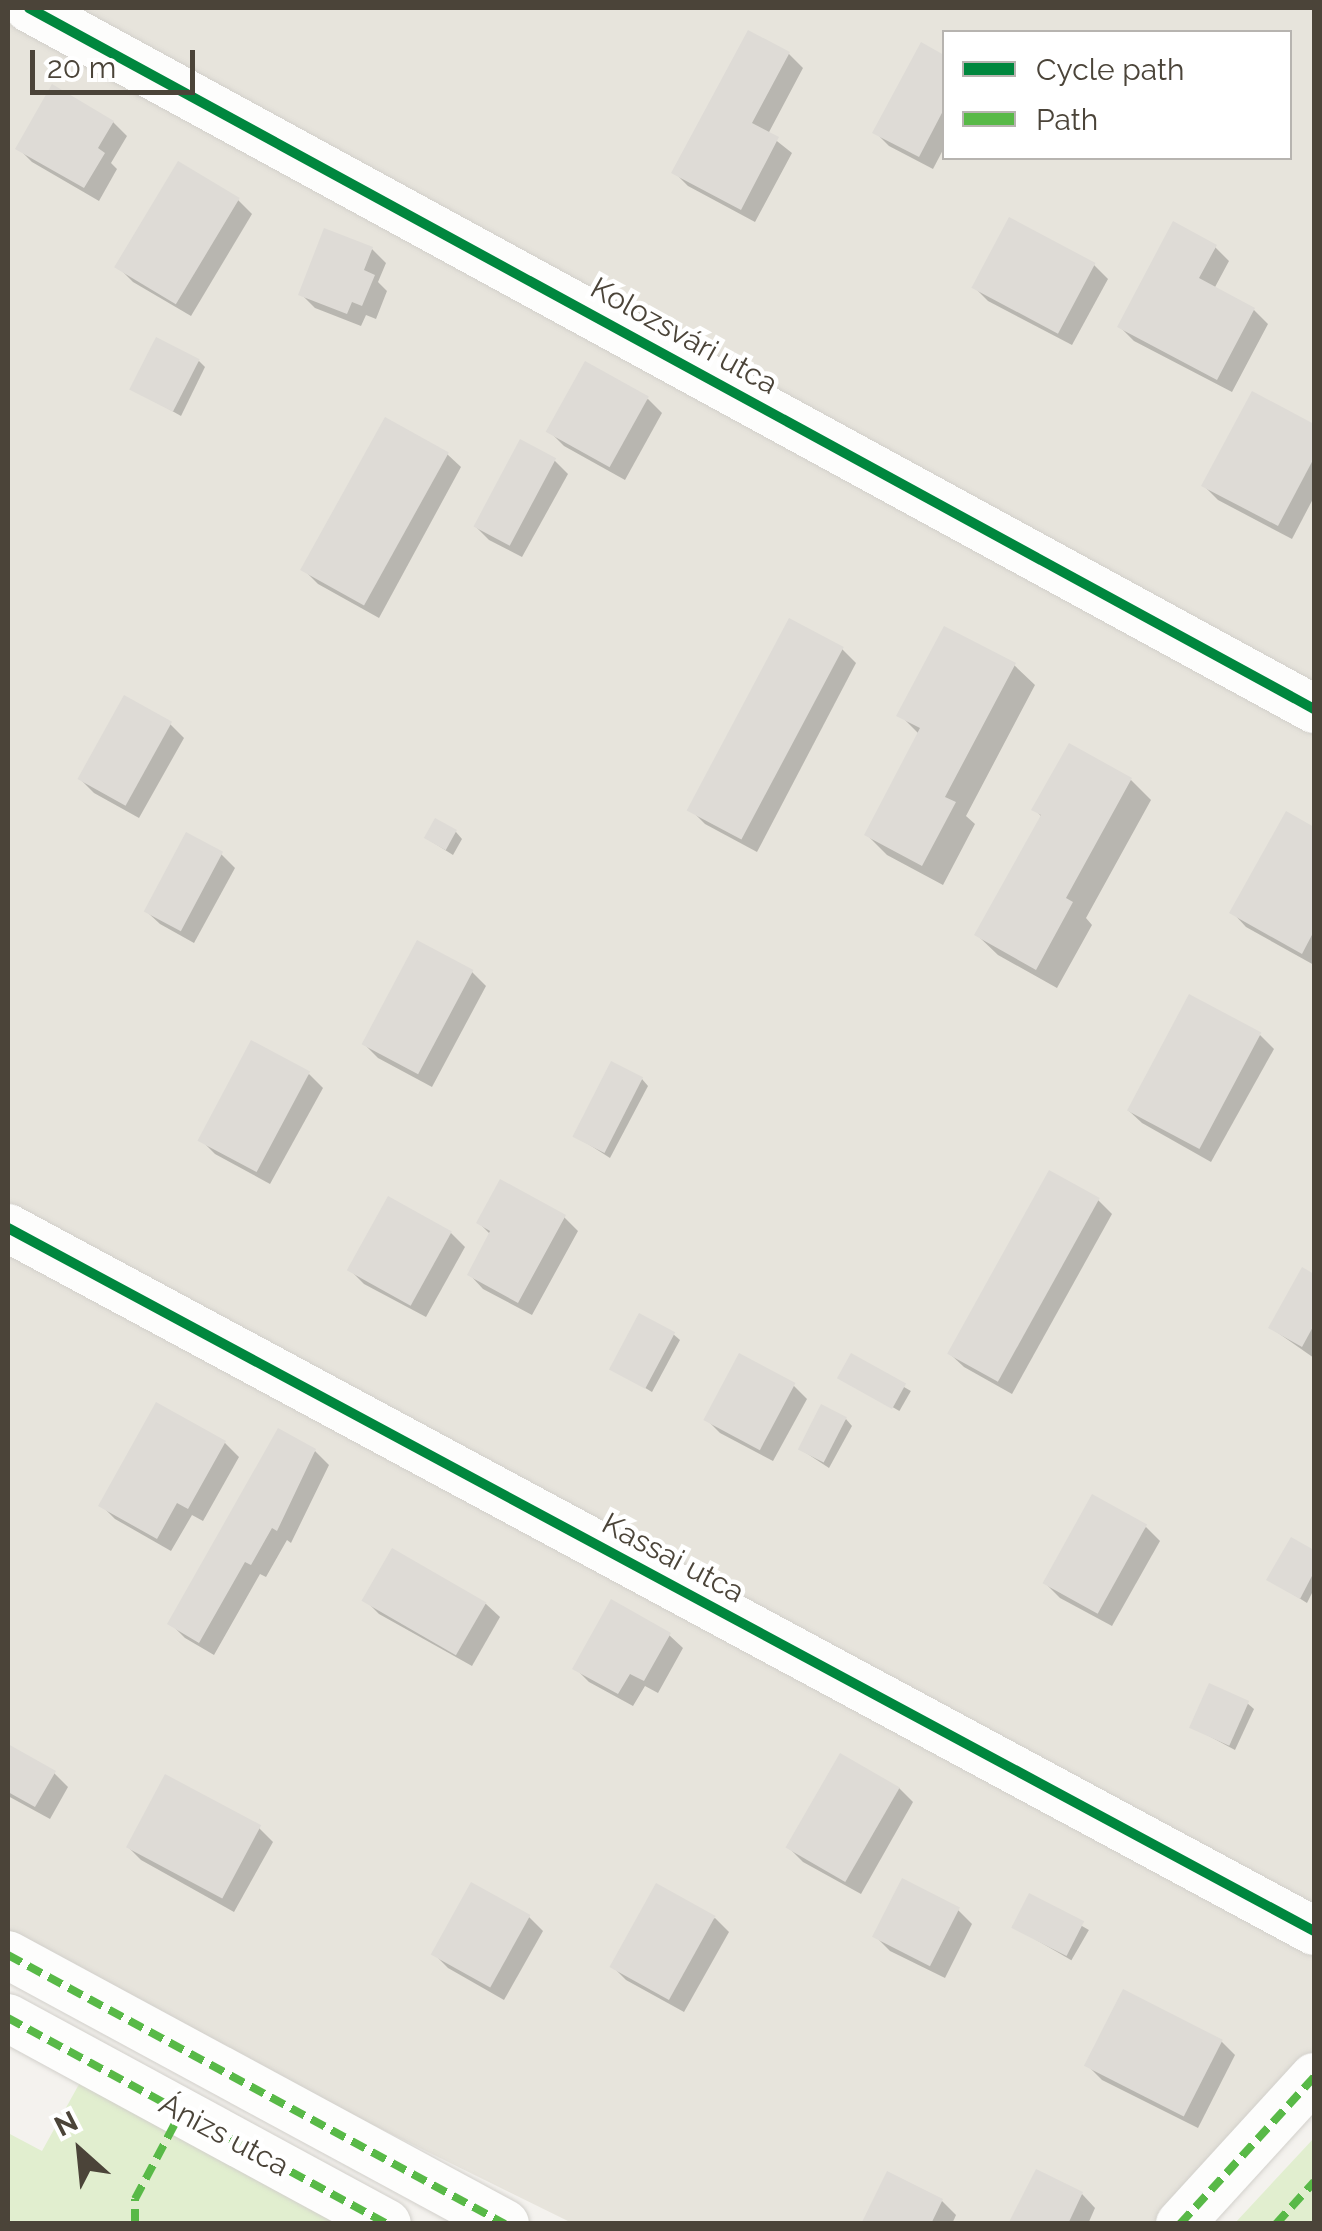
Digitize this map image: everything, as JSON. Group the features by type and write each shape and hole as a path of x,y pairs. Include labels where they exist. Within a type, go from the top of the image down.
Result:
{"street":[{"name":"Kolozsvári utca","path":"29,8 1314,709"},
{"name":"Kassai utca","path":"8,1228 1314,1932"},
{"path":"8,1955 506,2224"},
{"name":"Ánizs utca","path":"8,2018 387,2224"},
{"path":"1180,2224 1314,2077"}],"shaded area":[{"path":"8,8 1314,8 1314,2073 1170,2223 572,2223 357,2117 8,1933"}],"green space":[{"path":"88,2068 341,2201 328,2223 8,2223 8,2133 42,2151"},
{"path":"1314,2138 1314,2223 1235,2223"}],"building":[{"path":"748,30 790,52 752,123 779,137 741,210 671,173"},
{"path":"921,42 942,54 942,113 919,157 872,133"},
{"path":"52,84 114,121 98,148 105,153 84,188 15,149"},
{"path":"178,161 240,198 176,304 114,267"},
{"path":"1009,217 1096,263 1058,334 971,288"},
{"path":"1173,221 1217,245 1199,278 1255,308 1217,380 1117,327"},
{"path":"324,228 373,247 364,270 375,275 362,306 352,302 347,314 298,295"},
{"path":"156,337 200,359 173,412 129,390"},
{"path":"585,361 649,396 610,467 546,432"},
{"path":"1252,391 1314,424 1314,458 1278,526 1201,486"},
{"path":"385,417 449,452 364,605 300,570"},
{"path":"520,439 556,458 510,546 474,526"},
{"path":"789,618 844,647 741,840 687,810"},
{"path":"944,626 1016,663 945,797 956,802 922,866 864,835 920,728 896,716"},
{"path":"124,695 172,722 126,806 77,779"},
{"path":"1069,743 1132,778 1066,898 1073,902 1036,970 974,935 1041,815 1031,810"},
{"path":"1286,811 1314,827 1314,931 1302,954 1229,913"},
{"path":"435,818 457,830 446,850 424,838"},
{"path":"186,832 223,852 181,931 144,911"},
{"path":"417,940 474,970 418,1074 362,1044"},
{"path":"1189,994 1261,1032 1199,1149 1127,1111"},
{"path":"251,1040 310,1071 257,1172 197,1141"},
{"path":"611,1061 643,1077 604,1153 572,1137"},
{"path":"1049,1170 1100,1198 998,1382 947,1354"},
{"path":"500,1179 566,1215 518,1303 467,1275 490,1231 476,1223"},
{"path":"388,1196 452,1231 411,1306 347,1270"},
{"path":"1302,1267 1314,1274 1314,1325 1302,1347 1268,1328"},
{"path":"639,1313 675,1332 645,1389 609,1370"},
{"path":"739,1353 796,1383 760,1450 703,1420"},
{"path":"851,1353 906,1384 892,1409 837,1378"},
{"path":"156,1402 226,1441 188,1509 177,1503 157,1539 98,1506"},
{"path":"821,1404 847,1417 824,1463 798,1449"},
{"path":"278,1428 316,1449 277,1531 272,1528 251,1565 245,1562 199,1643 167,1624"},
{"path":"1092,1494 1147,1525 1098,1614 1043,1583"},
{"path":"1291,1537 1314,1550 1314,1572 1300,1599 1266,1580"},
{"path":"392,1548 486,1602 456,1655 362,1601"},
{"path":"611,1599 671,1633 644,1681 630,1674 618,1694 572,1669"},
{"path":"1209,1683 1249,1701 1229,1746 1189,1728"},
{"path":"8,1744 56,1771 35,1807 8,1792"},
{"path":"840,1753 900,1788 845,1882 786,1847"},
{"path":"165,1774 261,1825 222,1898 126,1847"},
{"path":"902,1878 960,1908 930,1966 872,1937"},
{"path":"471,1882 530,1915 490,1988 431,1955"},
{"path":"656,1883 715,1916 669,2000 609,1967"},
{"path":"1029,1893 1084,1921 1067,1956 1011,1928"},
{"path":"1123,1989 1223,2040 1184,2116 1084,2066"},
{"path":"1036,2169 1083,2192 1068,2224 1008,2224"},
{"path":"887,2171 943,2199 931,2224 861,2224"}],"marked path":[{"path":"8,1955 505,2224"},
{"path":"8,2018 387,2224"},
{"path":"1180,2224 1314,2077"},
{"path":"135,2224 135,2199 181,2112"},
{"path":"1276,2224 1314,2182"}],"cycle path":[{"path":"29,8 1314,709"},
{"path":"8,1228 1314,1931"}]}
